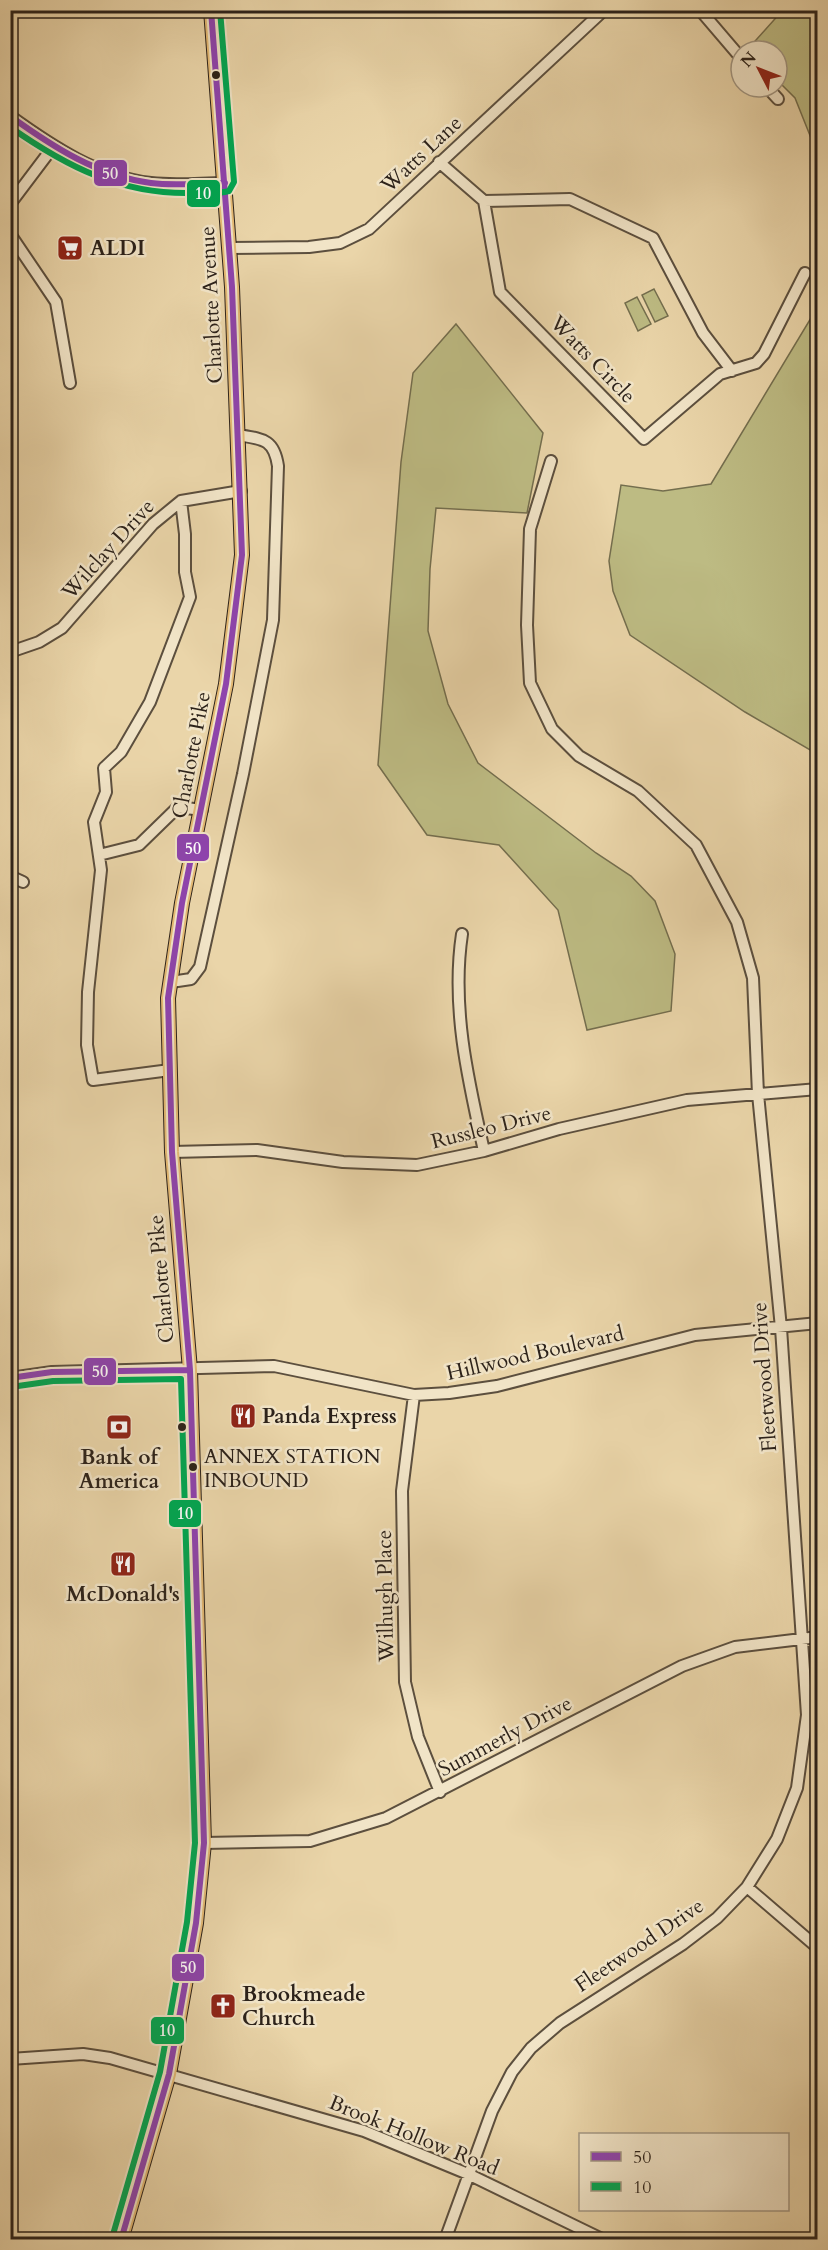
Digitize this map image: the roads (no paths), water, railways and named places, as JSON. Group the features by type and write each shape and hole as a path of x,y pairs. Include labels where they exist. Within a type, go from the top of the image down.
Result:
{"main road":[{"name":"Charlotte Avenue","path":"211,10 230,248 241,491"},
{"name":"Charlotte Pike","path":"121,2240 169,2074 196,1923 204,1843 190,1370 172,1152 168,998 182,903 226,684 241,567 241,491"}],"street":[{"name":"Watts Lane","path":"230,248 309,247 340,243 369,229 604,10"},
{"path":"700,10 729,44"},
{"path":"10,116 53,147 94,167 149,183 225,183"},
{"path":"10,204 53,147"},
{"path":"439,162 484,201 570,199 653,238 703,333 732,371"},
{"name":"Watts Circle","path":"484,201 500,292 644,439 720,374 756,363 764,354 805,273"},
{"path":"10,234 56,302 70,383"},
{"path":"171,982 191,979 200,966 243,774 273,620 279,466 276,452 265,440 238,435"},
{"name":"Fleetwood Drive","path":"445,2240 468,2174 503,2087 531,2048 560,2023 683,1944 717,1918 747,1887 777,1839 797,1788 807,1715 781,1328 758,1094 753,978 737,921 696,844 638,791 579,756 552,729 530,683 526,624 530,529 551,461"},
{"name":"Wilclay Drive","path":"10,652 39,642 62,628 153,524 181,501 241,491"},
{"path":"170,1070 93,1080 87,1045 88,993 101,870 94,822 106,792 104,768 121,752 150,702 190,597 185,572 185,534 181,501"},
{"path":"99,855 139,846 178,807 202,810"},
{"path":"10,876 23,882"},
{"path":"462,934 460,1013 466,1070 484,1151"},
{"name":"Russleo Drive","path":"172,1152 257,1150 384,1166 417,1165 484,1151 559,1129 687,1100 818,1089"},
{"name":"Hillwood Boulevard","path":"10,1378 52,1372 274,1366 414,1395 449,1393 498,1386 695,1335 818,1323"},
{"name":"Wilhugh Place","path":"414,1395 402,1491 405,1682 418,1737 440,1792"},
{"name":"Summerly Drive","path":"204,1843 310,1841 386,1818 682,1666 735,1647 818,1636"},
{"path":"747,1887 818,1948"},
{"name":"Brook Hollow Road","path":"10,2060 83,2055 110,2058 364,2131 468,2174 604,2240"}],"place":[{"name":"ALDI","path":"70,248"},
{"name":"Panda Express","path":"243,1416"},
{"name":"Bank of America","path":"119,1427"},
{"name":"ANNEX STATION INBOUND","path":"193,1467"},
{"name":"McDonald's","path":"123,1564"},
{"name":"Brookmeade Church","path":"223,2006"}]}
